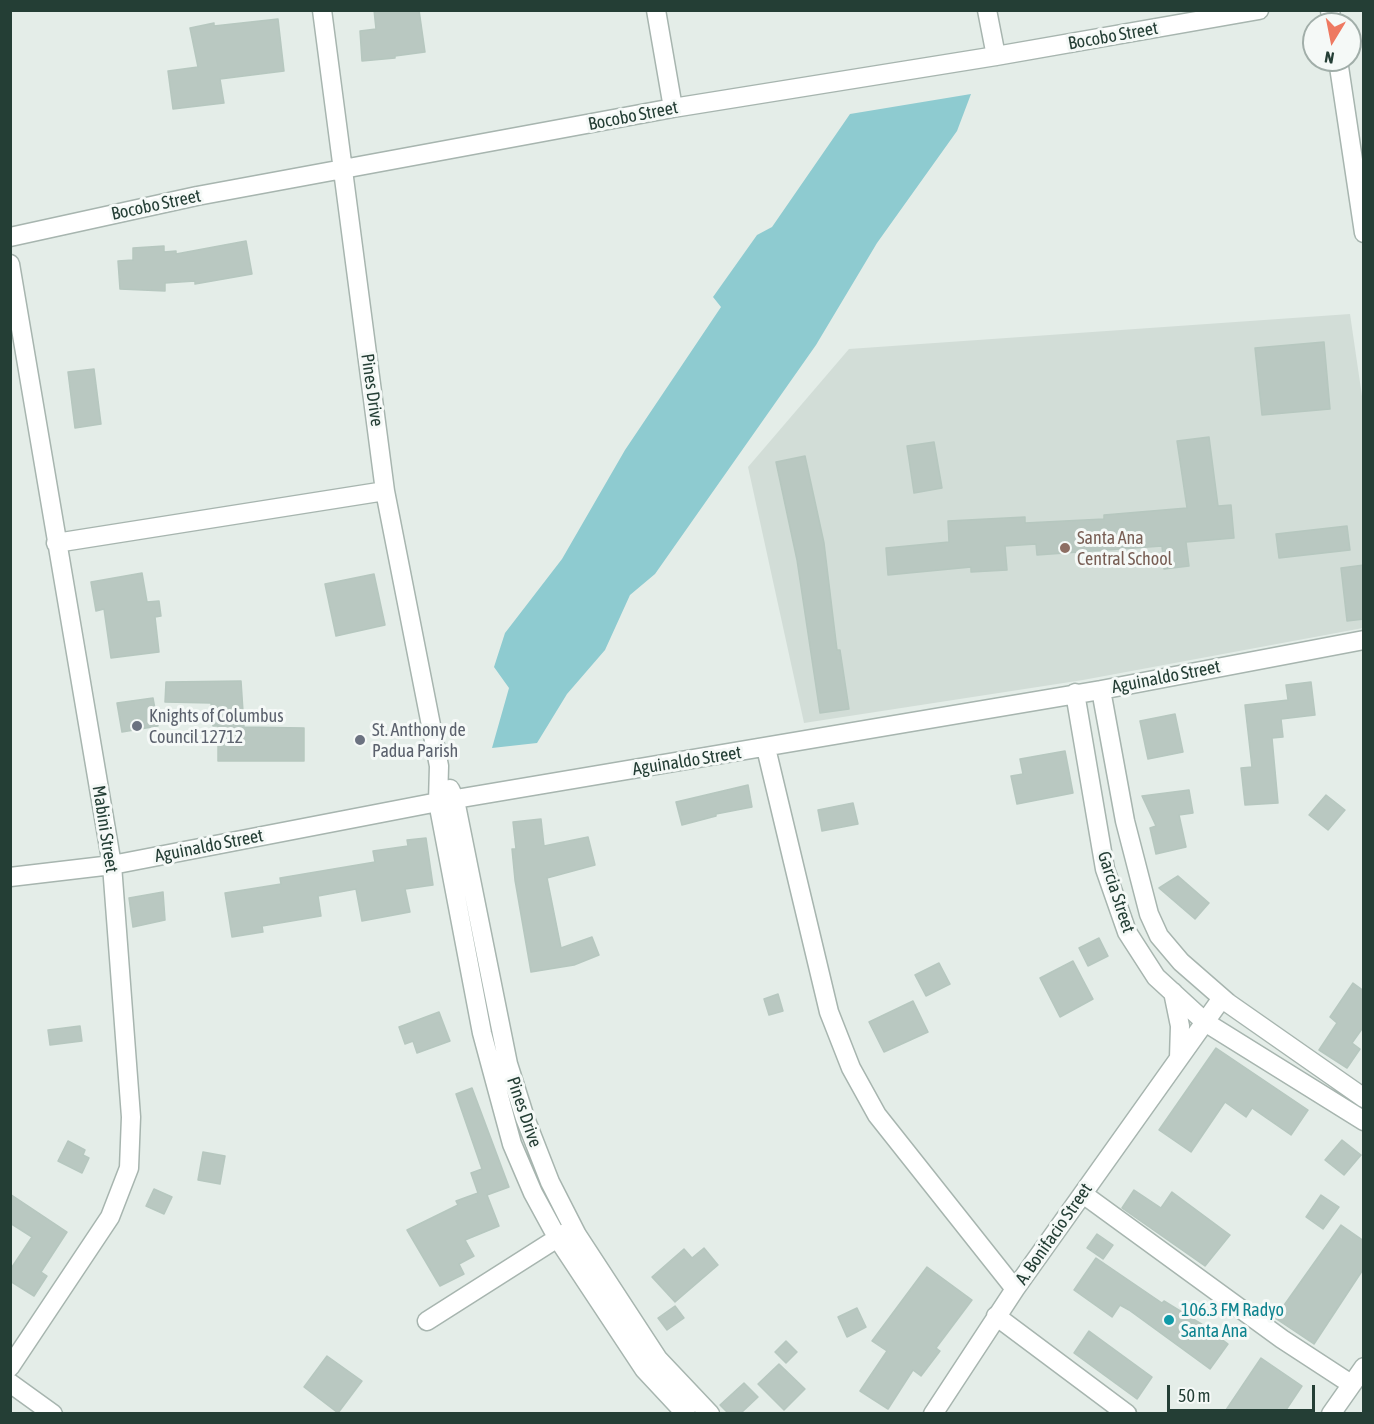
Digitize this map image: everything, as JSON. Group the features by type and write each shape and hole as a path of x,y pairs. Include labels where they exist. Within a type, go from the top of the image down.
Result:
{"street":[{"name":"Pines Drive","path":"322,10 386,491 439,766 508,1064 525,1118 550,1182 573,1227 658,1359 710,1413"},
{"path":"656,10 673,108"},
{"path":"987,10 996,56"},
{"name":"Bocobo Street","path":"10,237 197,196 673,108 996,56 1259,10"},
{"path":"1340,72 1364,233"},
{"name":"Mabini Street","path":"10,264 112,865 131,1117 129,1168 110,1217 10,1367"},
{"path":"56,543 386,491"},
{"name":"Aguinaldo Street","path":"10,877 112,865 447,801 1101,690 1364,640"},
{"name":"Garcia Street","path":"1101,690 1125,821 1149,914 1159,936 1181,962 1222,998 1364,1098"},
{"name":"Garcia Street","path":"1075,693 1105,870 1127,932 1156,977 1204,1022 1364,1121"},
{"path":"766,748 829,1012 851,1068 877,1115 1015,1289"},
{"name":"Pines Drive","path":"447,801 482,1033 510,1135 533,1193 558,1239 644,1369 687,1413"},
{"path":"1173,992 1180,1026 1179,1058"},
{"name":"A. Bonifacio Street","path":"933,1413 996,1316 1222,998"},
{"path":"1083,1194 1282,1339 1351,1384"},
{"path":"427,1321 558,1239 573,1227"},
{"path":"996,1316 1126,1413"},
{"path":"1331,1413 1364,1367"},
{"path":"10,1383 53,1413"}],"shaded area":[{"name":"Santa Ana Central School","path":"1350,314 1363,403 1363,628 1083,680 804,723 748,467 849,349"}],"water":[{"path":"971,94 957,131 877,243 816,345 655,574 630,595 605,650 567,694 537,743 492,748 509,688 494,667 505,633 562,559 625,450 721,307 713,297 757,235 772,227 850,114"}],"building":[{"path":"374,10 419,10 425,52 362,61 360,31 376,29"},
{"path":"278,19 284,71 220,79 224,103 173,109 168,71 198,67 190,28 214,23 214,26"},
{"path":"246,241 252,274 195,284 195,281 165,283 165,291 120,289 118,261 133,260 133,248 164,246 164,252 176,251 176,254"},
{"path":"1324,342 1330,409 1262,415 1255,348"},
{"path":"94,369 101,424 75,428 68,372"},
{"path":"1209,437 1218,506 1231,505 1234,538 1186,542 1189,566 1164,569 1162,546 1037,555 1036,544 1005,546 1007,570 971,572 971,567 888,575 886,548 949,542 948,521 1025,517 1025,523 1104,519 1104,515 1187,508 1177,441"},
{"path":"934,442 942,488 914,493 907,446"},
{"path":"805,456 824,543 837,650 840,650 849,709 820,713 797,560 776,462"},
{"path":"1347,526 1350,550 1279,558 1276,534"},
{"path":"1364,565 1364,619 1347,621 1341,568"},
{"path":"142,573 147,602 159,601 161,616 155,617 159,652 111,658 104,609 96,611 91,582"},
{"path":"374,574 385,625 336,636 325,584"},
{"path":"241,681 244,727 304,728 304,761 218,761 218,726 213,726 211,703 165,702 166,682"},
{"path":"1311,682 1315,715 1281,719 1283,737 1272,738 1278,803 1245,805 1241,768 1252,767 1245,705 1288,700 1286,685"},
{"path":"153,698 158,726 122,732 117,703"},
{"path":"1175,714 1183,752 1148,759 1140,721"},
{"path":"1065,751 1073,793 1017,804 1011,776 1023,774 1020,759"},
{"path":"748,785 752,807 716,814 716,816 682,825 676,802"},
{"path":"1189,790 1193,813 1179,815 1186,847 1156,854 1150,828 1156,826 1142,796"},
{"path":"1326,795 1345,810 1328,830 1309,815"},
{"path":"853,803 858,824 822,831 818,810"},
{"path":"541,819 544,846 588,837 595,865 547,878 561,948 592,937 599,955 574,965 531,972 515,880 512,849 516,849 513,822"},
{"path":"426,838 433,885 405,889 410,912 362,921 356,889 318,896 321,916 262,926 263,932 232,937 225,893 281,884 280,878 375,862 373,851 408,846 407,840"},
{"path":"1178,876 1209,903 1195,919 1159,888"},
{"path":"163,892 165,920 133,927 129,898"},
{"path":"1099,938 1108,956 1088,966 1079,948"},
{"path":"1073,961 1093,999 1060,1017 1040,978"},
{"path":"939,963 950,984 926,996 915,975"},
{"path":"1353,983 1364,991 1364,1026 1352,1043 1360,1049 1347,1068 1319,1050 1337,1023 1330,1017"},
{"path":"778,994 783,1011 769,1015 764,999"},
{"path":"913,1001 928,1032 884,1052 869,1022"},
{"path":"439,1012 450,1041 417,1053 413,1041 405,1044 399,1027"},
{"path":"80,1026 82,1041 50,1045 48,1030"},
{"path":"1216,1048 1308,1110 1291,1135 1252,1108 1246,1117 1225,1102 1191,1152 1159,1130"},
{"path":"472,1088 509,1187 487,1195 499,1226 465,1240 474,1256 459,1264 464,1274 440,1286 407,1230 458,1205 456,1201 478,1193 471,1173 482,1169 456,1094"},
{"path":"1342,1140 1361,1155 1344,1175 1325,1160"},
{"path":"68,1141 85,1150 83,1155 89,1158 82,1173 58,1161"},
{"path":"203,1152 225,1156 220,1184 198,1180"},
{"path":"154,1189 172,1197 164,1214 146,1206"},
{"path":"1134,1190 1161,1208 1172,1192 1230,1235 1205,1266 1122,1208"},
{"path":"10,1194 67,1232 41,1272 47,1276 34,1296 10,1281 10,1270 32,1237 10,1223"},
{"path":"1321,1195 1339,1207 1323,1229 1306,1217"},
{"path":"1341,1225 1364,1241 1364,1268 1314,1344 1275,1318"},
{"path":"1097,1234 1113,1245 1103,1259 1087,1248"},
{"path":"704,1248 718,1265 675,1302 652,1277 684,1249 692,1258"},
{"path":"1096,1258 1162,1303 1164,1301 1203,1325 1228,1344 1210,1369 1129,1310 1120,1305 1112,1317 1074,1290"},
{"path":"927,1267 972,1300 936,1348 940,1351 921,1376 913,1370 888,1409 860,1391 887,1351 872,1341"},
{"path":"675,1306 684,1318 667,1330 658,1318"},
{"path":"857,1308 866,1327 847,1337 838,1317"},
{"path":"1089,1331 1152,1377 1137,1399 1074,1353"},
{"path":"786,1341 797,1352 786,1363 775,1352"},
{"path":"327,1356 362,1381 338,1413 304,1387"},
{"path":"1261,1358 1302,1386 1284,1413 1224,1413"},
{"path":"779,1364 805,1389 784,1410 758,1384"},
{"path":"744,1383 758,1397 741,1413 728,1413 720,1405"}],"place":[{"name":"Santa Ana Central School","path":"1065,548"},
{"name":"Knights of Columbus Council 12712","path":"137,726"},
{"name":"St. Anthony de Padua Parish","path":"360,740"},
{"name":"106.3 FM Radyo Santa Ana","path":"1169,1320"}]}
